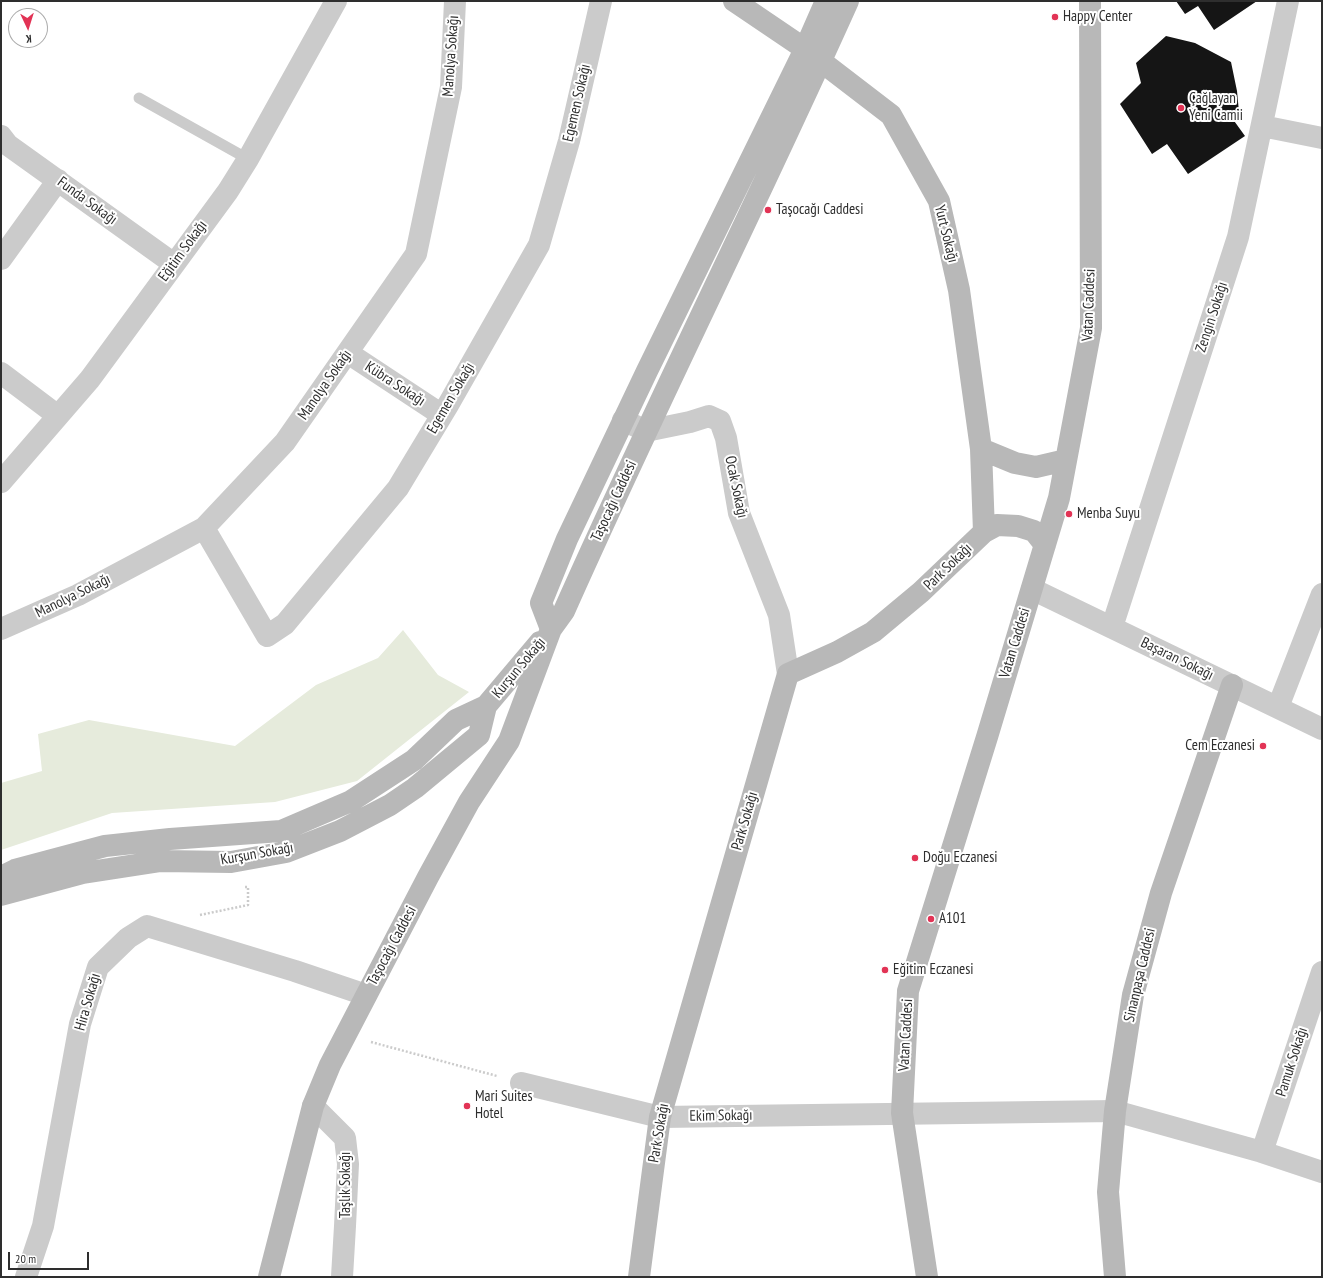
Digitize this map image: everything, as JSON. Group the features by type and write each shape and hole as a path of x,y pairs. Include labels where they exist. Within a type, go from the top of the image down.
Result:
{"street":[{"name":"Eğitim Sokağı","path":"1,482 90,379 228,191 336,1"},
{"name":"Manolya Sokağı","path":"1,629 78,595 204,528 286,442 416,254 451,87 455,1"},
{"name":"Yurt Sokağı","path":"734,1 813,55 891,115 939,201 959,290 981,449 984,532"},
{"name":"Taşocağı Caddesi","path":"269,1277 314,1106 330,1065 469,802 509,741 551,629 564,611 646,431 813,55 826,1"},
{"name":"Taşocağı Caddesi","path":"551,629 541,603 567,539 623,420 813,55 848,1"},
{"name":"Vatan Caddesi","path":"927,1277 902,1114 908,991 1059,498 1091,328 1090,1"},
{"name":"Zengin Sokağı","path":"1112,627 1238,237 1288,1"},
{"name":"Egemen Sokağı","path":"204,528 267,636 285,624 398,488 539,245 569,141 598,2"},
{"path":"1262,126 1322,138"},
{"name":"Funda Sokağı","path":"1,136 8,145 174,264"},
{"path":"1,259 58,180"},
{"name":"Kübra Sokağı","path":"348,352 442,414"},
{"path":"1,373 58,416"},
{"name":"Ocak Sokağı","path":"646,431 690,422 709,416 720,421 726,438 740,513 779,614 788,674"},
{"path":"623,420 646,431"},
{"path":"981,449 1015,464 1036,467 1066,460"},
{"name":"Park Sokağı","path":"639,1277 660,1117 788,674 837,652 873,632 921,592 984,532 997,525 1018,526 1034,531 1044,545"},
{"name":"Başaran Sokağı","path":"1032,589 1322,729"},
{"path":"1278,708 1322,594"},
{"name":"Kurşun Sokağı","path":"1,895 82,873 161,861 231,862 286,852 340,831 390,805 415,788 478,735 486,706 551,629"},
{"name":"Sinanpaşa Caddesi","path":"1115,1277 1108,1192 1115,1111 1133,995 1159,900 1232,685"},
{"name":"Kurşun Sokağı","path":"1,877 15,870 105,846 170,839 281,831 351,801 414,760 456,720 486,706"},
{"name":"Hira Sokağı","path":"26,1277 43,1226 80,1024 98,967 128,938 147,926 295,971 366,995"},
{"name":"Pamuk Sokağı","path":"1262,1152 1322,972"},
{"name":"Ekim Sokağı","path":"521,1083 660,1117 1115,1111 1262,1152 1322,1172"},
{"name":"Taşlık Sokağı","path":"314,1106 345,1138 348,1164 346,1226 342,1277"}],"lane":[{"path":"139,98 248,158"}],"path":[{"path":"248,887 248,905"},
{"path":"346,1035 521,1083"}],"shaded area":[{"path":"403,630 438,675 469,692 357,781 275,802 112,813 1,850 1,783 42,771 38,734 89,720 235,746 316,685 378,658"}],"building":[{"path":"1176,1 1257,1 1214,30 1198,6 1185,14"},
{"name":"Çağlayan Yeni Camii","path":"1166,36 1195,43 1231,62 1237,91 1239,112 1232,118 1245,136 1188,174 1167,144 1152,154 1120,104 1141,83 1136,63"}],"place":[{"name":"Happy Center","path":"1055,17"},
{"name":"Çağlayan Yeni Camii","path":"1181,108"},
{"name":"Taşocağı Caddesi","path":"768,210"},
{"name":"Menba Suyu","path":"1069,514"},
{"name":"Cem Eczanesi","path":"1263,746"},
{"name":"Doğu Eczanesi","path":"915,858"},
{"name":"A101","path":"931,919"},
{"name":"Eğitim Eczanesi","path":"885,970"},
{"name":"Mari Suites Hotel","path":"467,1106"}]}
